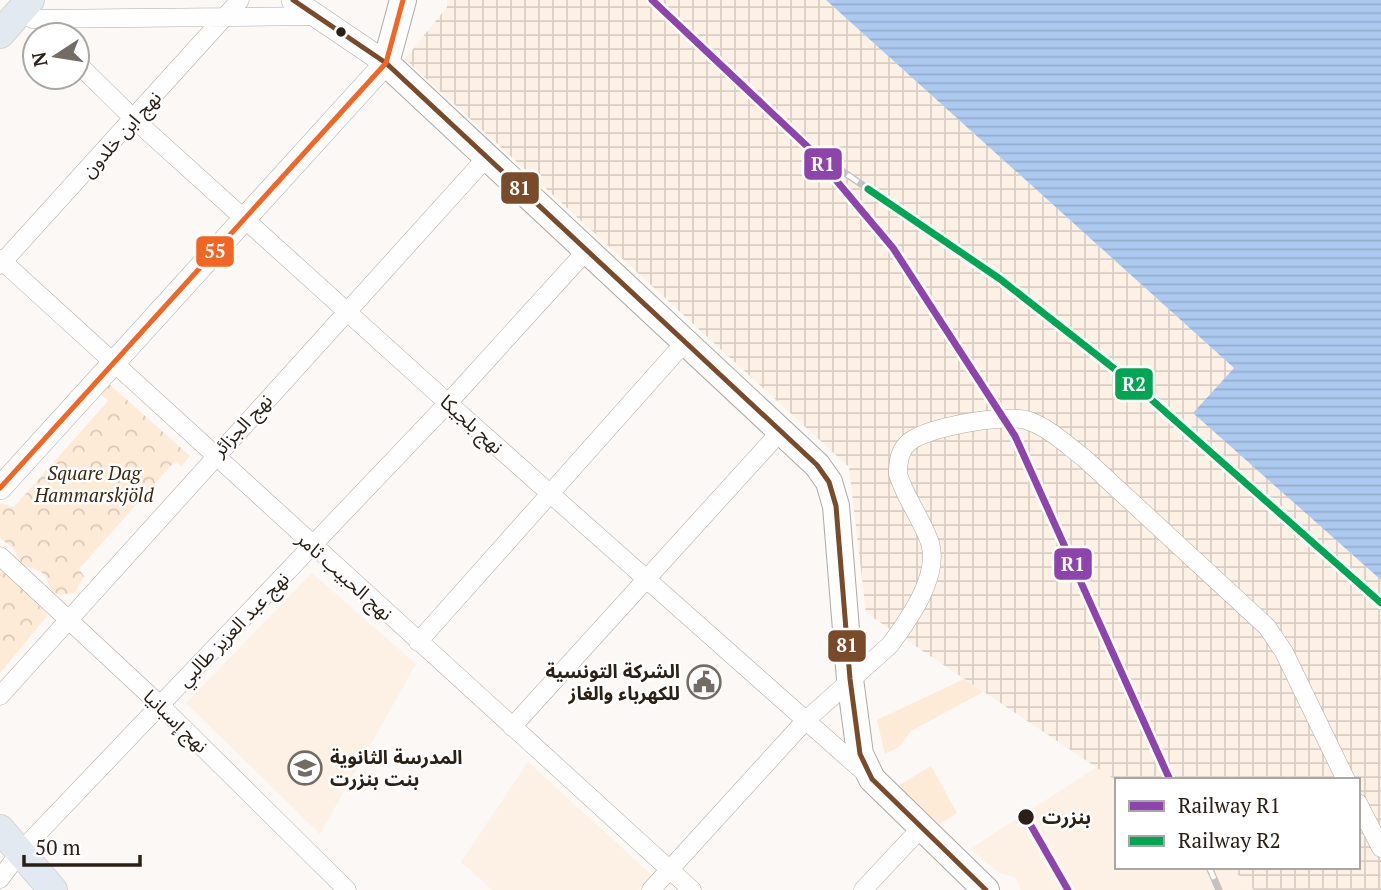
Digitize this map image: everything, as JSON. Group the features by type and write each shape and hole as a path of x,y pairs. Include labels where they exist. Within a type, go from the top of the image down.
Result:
{"main road":[{"path":"403,0 386,63 817,464 828,482 836,506 850,679 860,754 872,779 986,890"},
{"path":"0,34 24,7"},
{"path":"0,830 53,890"}],"street":[{"name":"نهج ابن خلدون","path":"1,262 135,120 240,0"},
{"path":"0,488 386,63 293,0"},
{"path":"24,7 316,16"},
{"path":"24,7 36,21"},
{"name":"نهج بلجيكا","path":"91,77 135,120 449,403 872,779"},
{"name":"نهج الجزائر","path":"0,696 487,157"},
{"name":"نهج عبد العزيز طالبي","path":"0,879 20,852 449,403 587,250"},
{"name":"نهج الحبيب ثامر","path":"1,262 692,890"},
{"path":"418,642 685,342"},
{"path":"651,890 805,721 898,635 929,577 932,565 929,541 898,474 901,453 916,438 927,434 1003,416 1028,420 1054,435 1084,458 1267,627 1284,652 1345,778"},
{"path":"512,727 781,431"},
{"name":"نهج إسبانيا","path":"0,556 160,705 347,890"},
{"path":"1360,807 1381,848"},
{"path":"863,890 921,828"}],"shaded area":[{"path":"447,0 826,0 1234,368 1194,413 1381,580 1381,890 1254,890 1232,869 1360,869 1360,778 1115,780 866,613 849,467 405,59 447,7"},
{"name":"المدرسة الثانوية بنت بنزرت","path":"312,573 416,664 320,834 186,703"},
{"path":"528,762 653,876 639,890 492,890 461,862"},
{"path":"1097,767 1115,780 1115,869 1232,869 1254,890 1021,890 1016,878 998,872 970,849"}],"green space":[{"name":"Square Dag Hammarskjöld","path":"108,383 190,456 181,466 175,461 79,569 84,576 75,593 58,595 51,589 44,574 21,564 14,549 0,538 0,503 14,507 108,401 99,393"},
{"path":"0,567 48,615 0,673"},
{"path":"964,679 983,692 911,731 899,747 885,754 877,720"},
{"path":"931,766 957,813 940,824 896,787"}],"water":[{"path":"826,0 1381,0 1381,580 1193,413 1234,368"}],"railway":[{"path":"652,0 809,148 893,248 1015,436 1169,778"},
{"path":"826,160 1000,279 1135,385 1381,603"},
{"path":"1210,869 1219,890"}],"rail line":[{"name":"R1","path":"652,0 809,148 893,248 1015,436 1169,778"},
{"name":"R2","path":"868,189 1000,279 1135,385 1381,603"},
{"name":"R1","path":"1026,817 1068,890"}],"transit line":[{"name":"81","path":"293,0 386,63 817,465 829,482 836,506 850,679 860,754 872,779 986,890"},
{"name":"55","path":"0,488 386,63 403,0"}],"place":[{"name":"الشركة التونسية للكهرباء والغاز","path":"704,682"},
{"name":"المدرسة الثانوية بنت بنزرت","path":"305,768"},
{"name":"بنزرت","path":"1026,817"}]}
